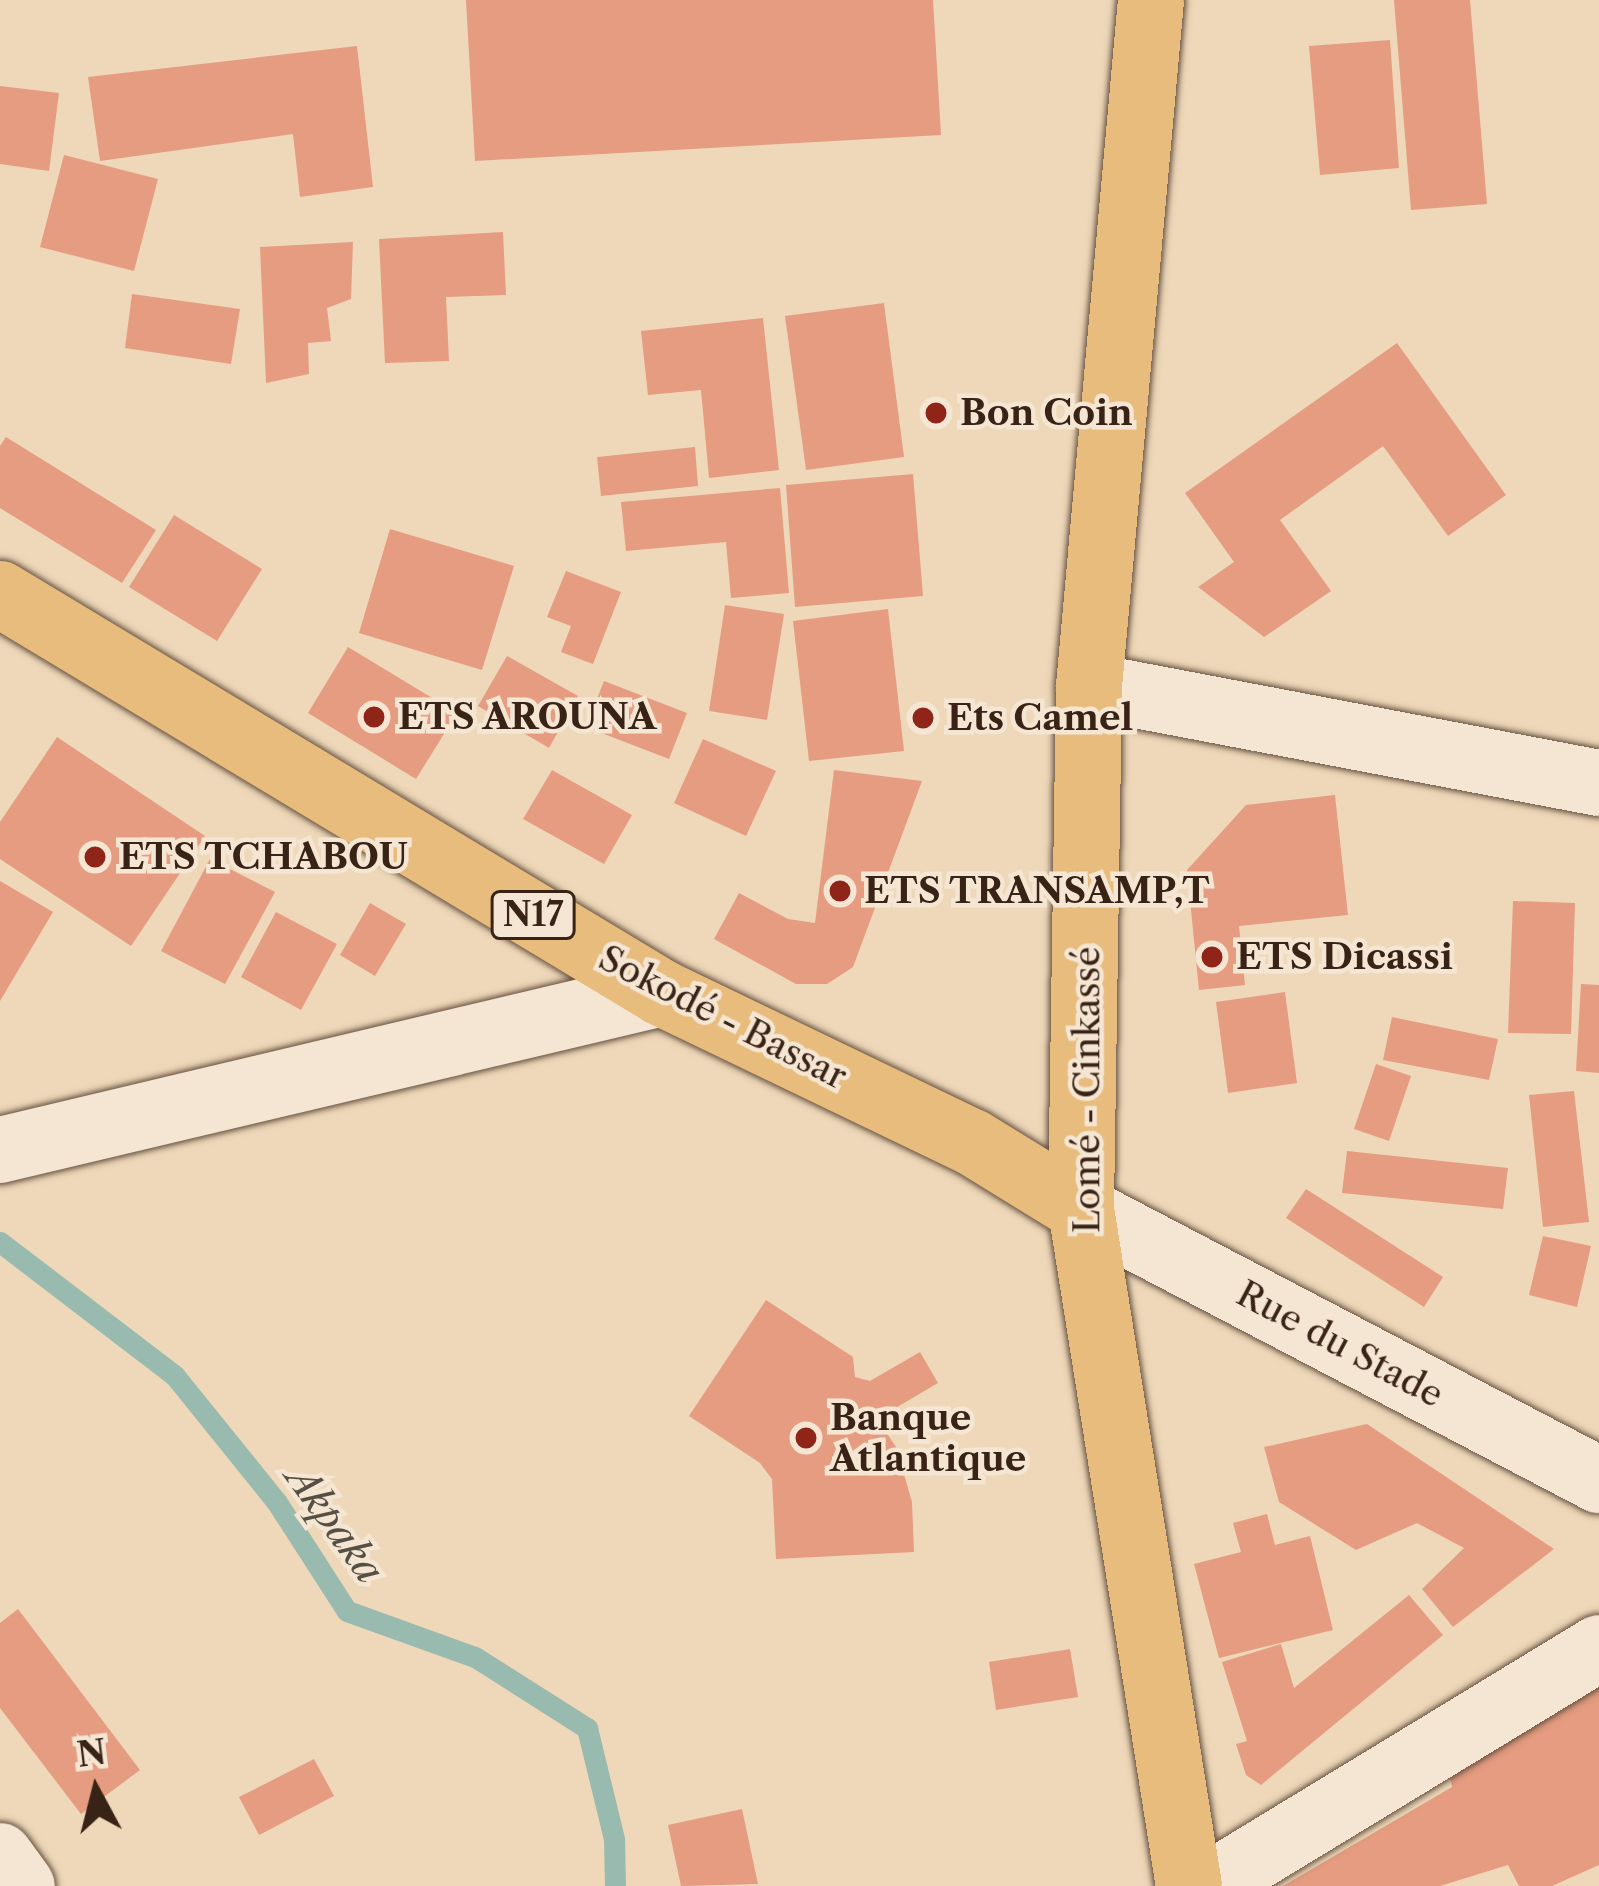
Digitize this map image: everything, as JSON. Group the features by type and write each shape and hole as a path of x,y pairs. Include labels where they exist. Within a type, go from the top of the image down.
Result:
{"main road":[{"name":"Lomé - Cinkassé","path":"1151,0 1089,686 1081,1209 1189,1886"},
{"name":"Sokodé - Bassar","path":"0,594 662,993 972,1142 1081,1209"}],"street":[{"path":"1089,686 1599,783"},
{"path":"0,1150 662,993"},
{"name":"Rue du Stade","path":"1081,1209 1599,1480"},
{"path":"1208,1886 1599,1648"},
{"path":"0,1856 22,1886"}],"building":[{"path":"466,0 933,0 941,135 475,161"},
{"path":"1394,0 1470,0 1487,204 1411,210"},
{"path":"1390,40 1399,168 1320,175 1309,46"},
{"path":"357,46 373,187 300,197 293,134 100,161 88,77"},
{"path":"0,86 59,93 49,171 0,164"},
{"path":"64,155 158,179 134,271 40,247"},
{"path":"503,232 506,295 446,297 449,361 385,363 379,239"},
{"path":"353,242 351,299 327,308 331,341 308,343 309,374 266,383 260,247"},
{"path":"132,294 240,309 231,364 125,348"},
{"path":"884,303 904,457 806,470 785,316"},
{"path":"763,318 779,470 709,478 701,390 648,395 641,331"},
{"path":"1397,343 1506,495 1448,536 1383,446 1280,520 1331,591 1264,637 1198,587 1234,562 1185,493"},
{"path":"6,437 156,530 122,583 0,508 0,446"},
{"path":"695,447 698,486 601,496 597,457"},
{"path":"913,474 923,596 795,607 786,485"},
{"path":"780,488 789,593 731,598 726,542 626,551 621,502"},
{"path":"174,515 262,569 217,641 129,587"},
{"path":"390,529 514,566 482,670 359,633"},
{"path":"566,571 621,592 593,664 561,652 571,626 547,617"},
{"path":"725,605 784,614 767,720 709,711"},
{"path":"888,609 904,751 809,761 793,621"},
{"path":"348,647 457,713 416,779 308,713"},
{"path":"507,656 578,696 549,748 478,706"},
{"path":"604,681 687,713 669,759 586,727"},
{"path":"57,737 205,836 131,946 0,859 0,822"},
{"path":"703,739 776,771 746,836 674,803"},
{"path":"552,770 632,815 604,864 523,819"},
{"path":"834,770 922,781 853,967 827,984 796,984 714,939 739,893 788,919 815,923"},
{"path":"1335,795 1348,915 1239,926 1245,985 1199,990 1187,870 1246,805"},
{"path":"210,859 275,892 225,984 161,951"},
{"path":"0,881 53,912 0,1001"},
{"path":"1513,901 1575,903 1571,1034 1508,1033"},
{"path":"370,903 406,924 375,976 340,955"},
{"path":"276,912 337,944 301,1010 241,977"},
{"path":"1581,984 1599,985 1599,1073 1576,1071"},
{"path":"1285,992 1297,1083 1228,1093 1216,1002"},
{"path":"1392,1017 1498,1039 1489,1080 1383,1060"},
{"path":"1376,1064 1411,1076 1389,1141 1354,1129"},
{"path":"1574,1091 1589,1222 1543,1227 1529,1095"},
{"path":"1347,1151 1508,1168 1503,1209 1342,1193"},
{"path":"1306,1189 1443,1277 1424,1307 1286,1218"},
{"path":"1543,1236 1591,1246 1577,1307 1529,1295"},
{"name":"Banque Atlantique","path":"766,1300 853,1357 855,1377 870,1381 920,1352 938,1383 887,1413 884,1429 896,1447 912,1502 914,1552 776,1559 772,1479 760,1463 689,1416"},
{"path":"1367,1424 1554,1549 1453,1627 1422,1589 1464,1548 1417,1523 1356,1550 1279,1502 1264,1447"},
{"path":"1267,1514 1275,1545 1310,1536 1333,1630 1219,1658 1194,1564 1241,1552 1233,1523"},
{"path":"1409,1595 1443,1635 1261,1785 1246,1775 1236,1744 1247,1741 1222,1662 1281,1644 1294,1688"},
{"path":"18,1609 140,1770 81,1814 0,1708 0,1623"},
{"path":"1070,1649 1078,1697 996,1710 989,1662"},
{"path":"1599,1684 1599,1865 1552,1886 1519,1886 1508,1865 1440,1886 1283,1886 1452,1787 1446,1758"},
{"path":"314,1759 334,1796 259,1835 239,1797"},
{"path":"742,1809 758,1884 681,1886 668,1825"}],"waterway":[{"name":"Akpaka","path":"0,1242 175,1376 276,1501 347,1611 475,1657 587,1728 614,1839 615,1886"}],"place":[{"name":"Bon Coin","path":"936,413"},
{"name":"ETS AROUNA","path":"374,717"},
{"name":"Ets Camel","path":"923,718"},
{"name":"ETS TCHABOU","path":"95,857"},
{"name":"ETS TRANSAMP,T","path":"840,891"},
{"name":"ETS Dicassi","path":"1212,957"},
{"name":"Banque Atlantique","path":"806,1438"}]}
